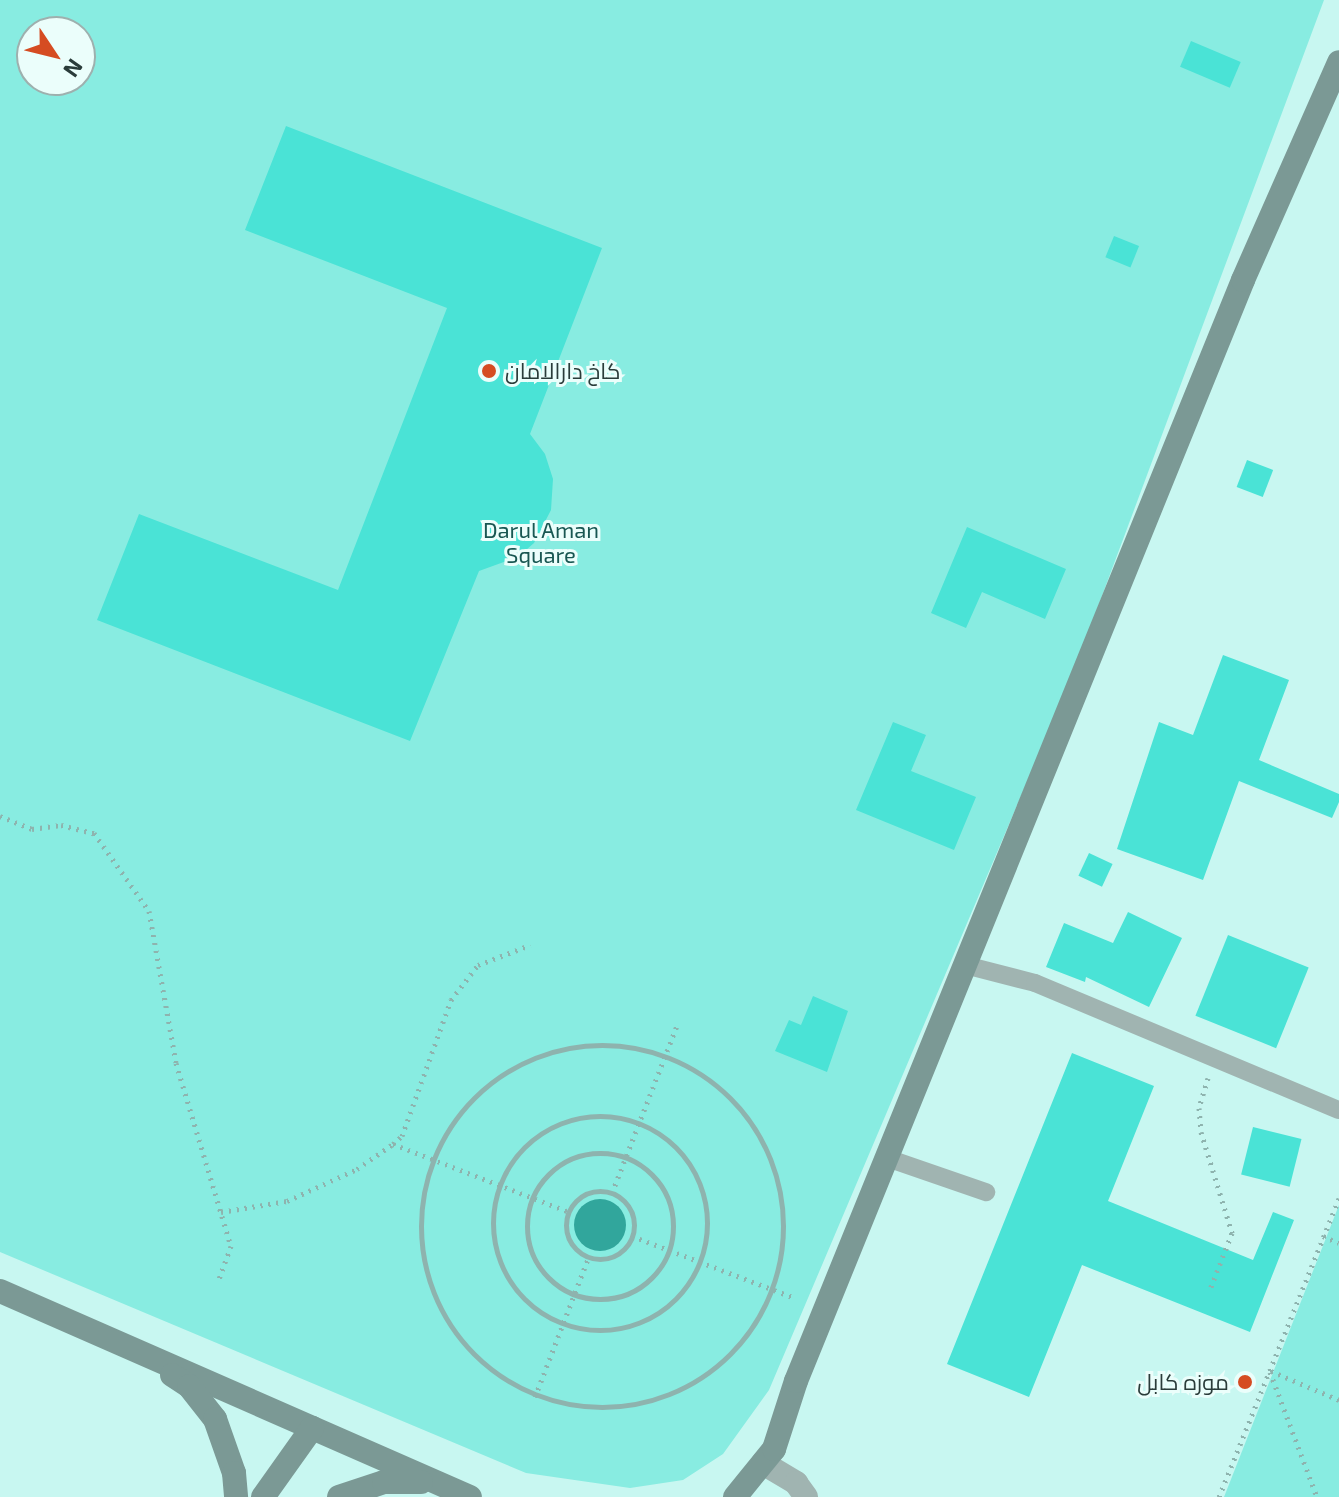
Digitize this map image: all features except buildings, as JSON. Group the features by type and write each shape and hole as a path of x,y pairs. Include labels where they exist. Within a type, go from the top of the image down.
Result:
{"main road":[{"path":"735,1497 763,1463 1243,280 1339,62"},
{"path":"0,1291 470,1497"},
{"path":"130,1348 189,1386 215,1419 234,1473 236,1497"},
{"path":"263,1497 312,1428"},
{"path":"339,1497 384,1482 433,1482"}],"street":[{"path":"763,1463 796,1483 806,1497"}],"lane":[{"path":"965,965 1035,983 1339,1110"},
{"path":"887,1158 986,1192"}],"path":[{"path":"0,816 32,829 61,825 94,833 149,911 176,1063 231,1246 219,1279"},
{"path":"221,1212 287,1201 357,1169 393,1144 402,1136 451,1000 478,965 530,945"},
{"path":"612,1193 678,1023"},
{"path":"596,1043 665,1055 708,1076 748,1115 774,1163 785,1218 771,1289 756,1325 714,1371 659,1400 597,1409 535,1397 482,1365 442,1317 421,1258 422,1196 442,1137 482,1088 535,1056 596,1043"},
{"path":"1209,1292 1232,1233 1201,1132 1199,1108 1214,1058"},
{"path":"613,1117 637,1123 672,1143 693,1169 706,1221 700,1262 680,1295 651,1318 616,1330 580,1329 545,1317 518,1293 499,1262 493,1226 500,1186 515,1157 542,1133 576,1119 613,1117"},
{"path":"393,1144 569,1212"},
{"path":"580,1155 624,1157 648,1170 663,1188 672,1210 668,1250 652,1277 632,1292 609,1298 574,1293 544,1273 532,1252 527,1229 533,1198 558,1166 580,1155"},
{"path":"588,1193 612,1193 633,1214 632,1236 618,1254 589,1256 570,1240 569,1212 588,1193"},
{"path":"1219,1497 1339,1198"},
{"path":"632,1236 793,1297"},
{"path":"1323,1236 1339,1243"},
{"path":"535,1397 589,1256"},
{"path":"1270,1371 1339,1400"},
{"path":"1270,1371 1317,1497"}],"green space":[{"name":"Darul Aman Square","path":"0,0 1324,0 1074,671 769,1390 723,1454 683,1480 630,1488 526,1473 0,1252"},
{"path":"1339,1205 1339,1497 1224,1497"}],"shaded area":[{"path":"600,1199 619,1206 626,1225 619,1244 600,1251 581,1244 574,1225 581,1206"}],"place":[{"name":"کاخ دارالامان","path":"489,371"},
{"name":"موزه کابل","path":"1245,1382"}]}
